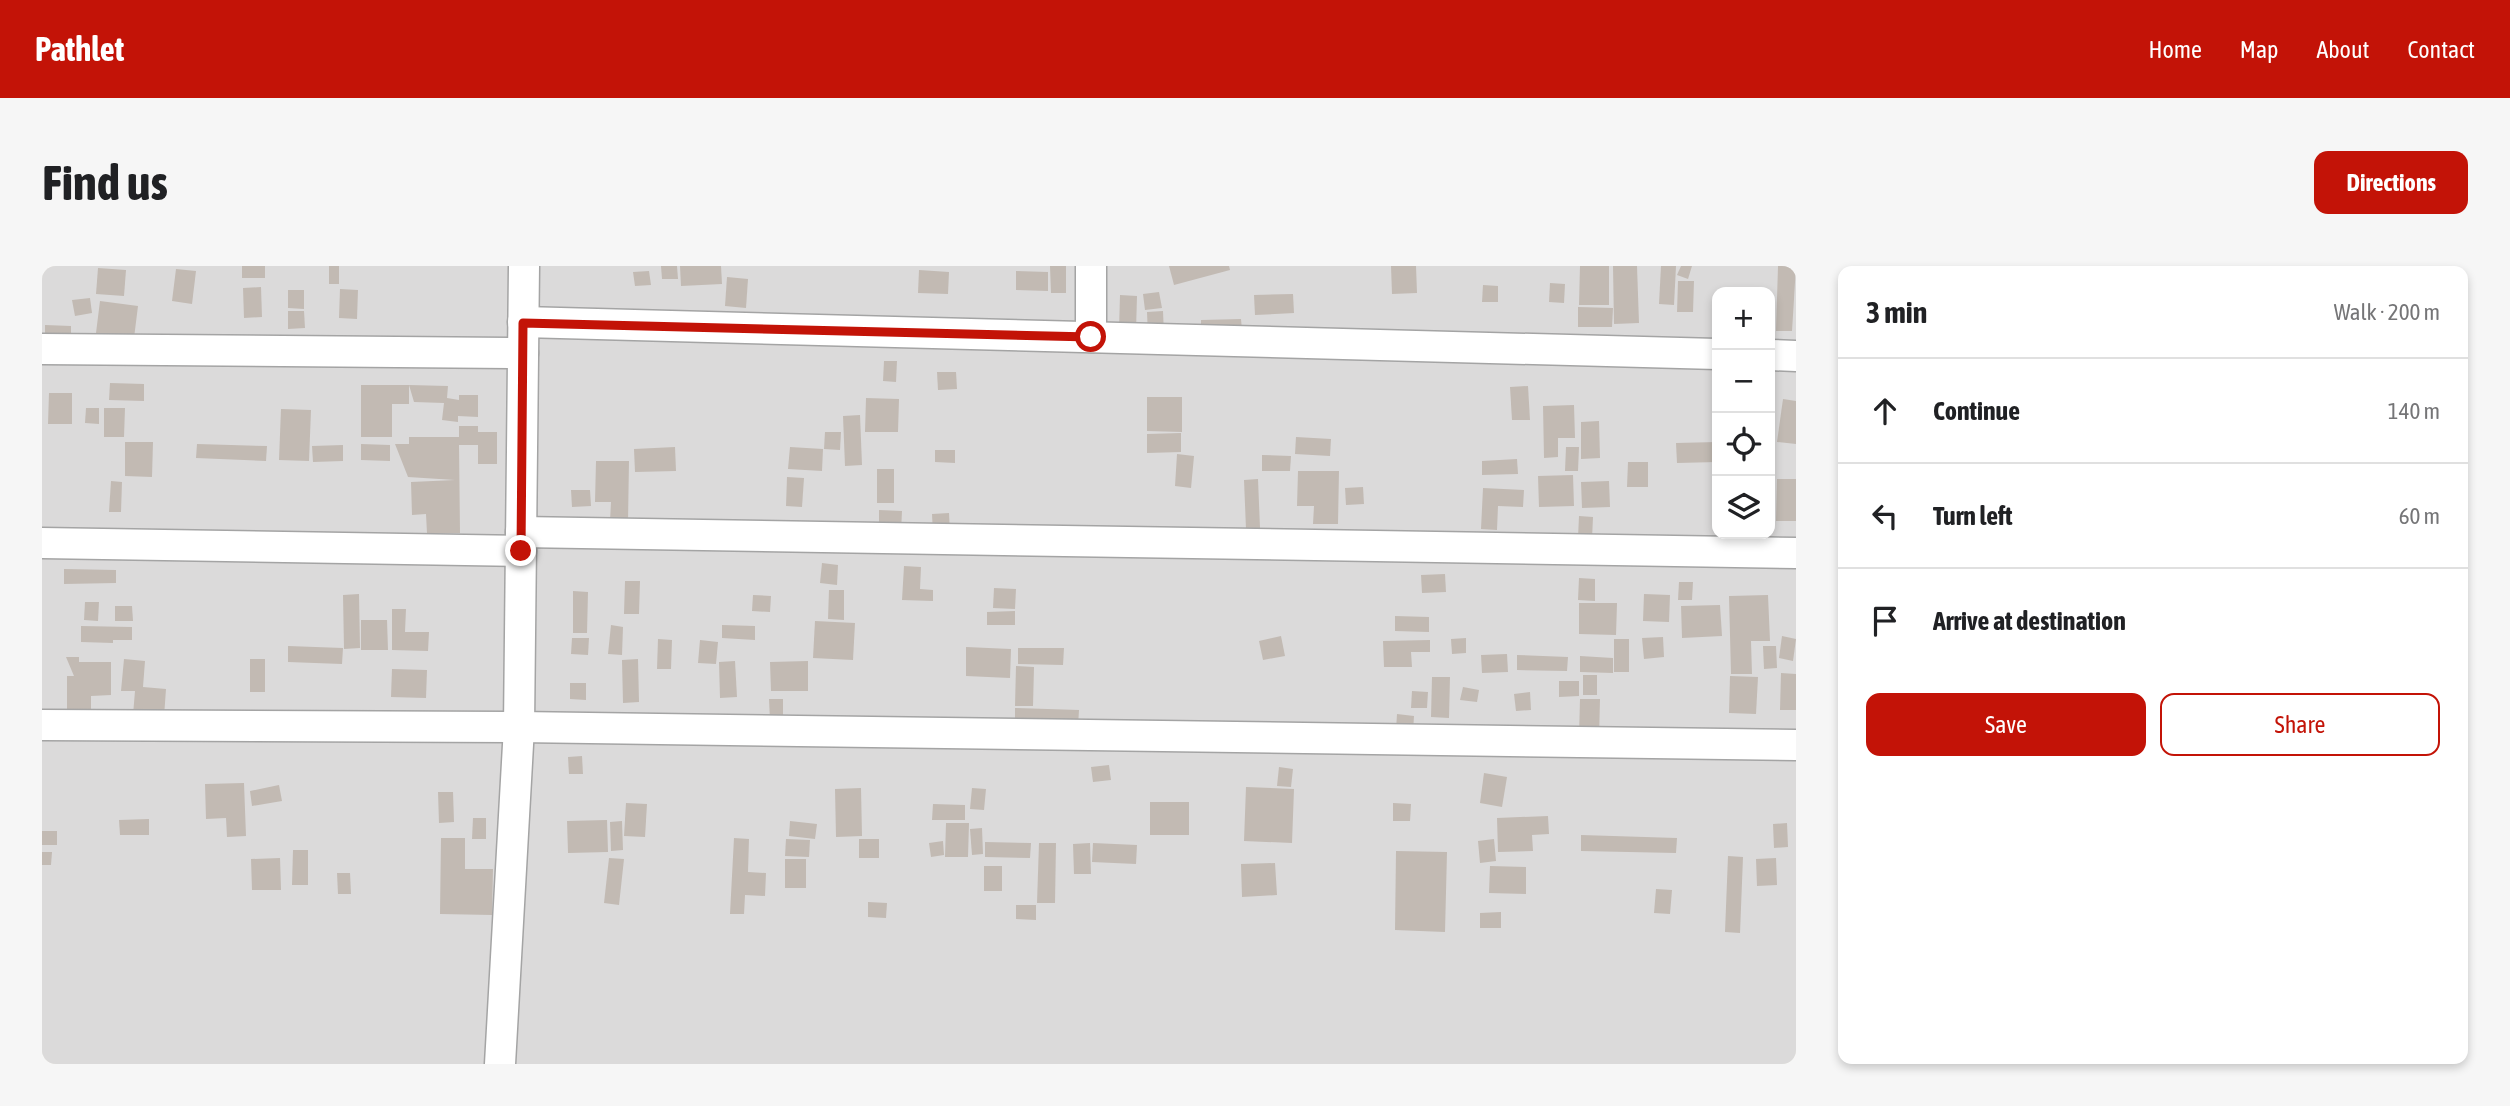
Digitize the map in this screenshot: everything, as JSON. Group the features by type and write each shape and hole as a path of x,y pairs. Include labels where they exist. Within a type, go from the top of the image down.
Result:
{"street":[{"path":"500,1064 519,727 524,266"},
{"path":"1091,266 1091,337"},
{"path":"523,323 1712,354"},
{"path":"42,349 523,353"},
{"path":"1775,355 1796,356"},
{"path":"42,542 521,542 1796,553"},
{"path":"42,725 519,727 1796,745"}],"shaded area":[{"path":"42,266 1796,266 1796,1064 42,1064"}],"building":[{"path":"242,266 265,266 265,278 242,278"},
{"path":"329,266 339,266 339,284 329,284"},
{"path":"661,266 677,266 678,279 662,279"},
{"path":"680,266 721,266 722,284 681,286"},
{"path":"1050,266 1066,266 1066,293 1051,293"},
{"path":"1169,266 1229,266 1230,270 1174,285"},
{"path":"1391,266 1416,266 1417,293 1392,294"},
{"path":"1580,266 1609,266 1609,305 1579,305"},
{"path":"1613,266 1637,266 1639,323 1614,324"},
{"path":"1661,266 1676,266 1674,305 1659,304"},
{"path":"1681,266 1692,266 1688,279 1677,275"},
{"path":"1778,266 1796,266 1792,331 1776,331"},
{"path":"98,268 126,270 124,296 96,294"},
{"path":"176,269 196,271 192,304 172,301"},
{"path":"919,270 949,272 948,294 918,293"},
{"path":"649,271 651,285 635,286 633,272"},
{"path":"1016,271 1048,272 1048,291 1016,290"},
{"path":"727,277 748,279 746,308 725,306"},
{"path":"1678,281 1694,281 1693,312 1677,312"},
{"path":"1550,283 1565,284 1564,303 1549,302"},
{"path":"1483,285 1498,286 1498,302 1482,302"},
{"path":"261,287 262,317 244,318 243,288"},
{"path":"340,289 358,290 357,319 339,318"},
{"path":"288,290 304,290 304,309 288,308"},
{"path":"1159,292 1162,308 1145,310 1143,294"},
{"path":"1293,294 1294,313 1255,315 1254,295"},
{"path":"1120,295 1137,296 1136,331 1119,330"},
{"path":"90,298 92,313 75,316 72,300"},
{"path":"100,301 138,306 134,338 96,333"},
{"path":"1578,307 1613,308 1612,327 1578,327"},
{"path":"288,311 304,311 305,328 288,329"},
{"path":"1163,311 1164,335 1148,336 1147,312"},
{"path":"1241,319 1242,330 1201,332 1201,320"},
{"path":"45,325 71,326 71,341 45,340"},
{"path":"884,361 897,361 896,382 883,381"},
{"path":"937,372 956,372 957,389 938,390"},
{"path":"110,383 144,384 144,401 109,400"},
{"path":"361,385 409,385 409,404 392,404 392,437 361,437"},
{"path":"409,385 448,386 447,398 459,400 459,395 478,395 478,417 458,416 458,422 442,420 444,403 414,402"},
{"path":"1528,386 1530,420 1512,420 1510,387"},
{"path":"49,393 72,393 72,424 48,424"},
{"path":"1147,397 1182,397 1182,432 1147,431"},
{"path":"866,398 899,399 898,432 865,432"},
{"path":"1783,399 1796,401 1796,444 1777,442"},
{"path":"1574,405 1575,438 1558,438 1558,457 1544,458 1543,406"},
{"path":"86,408 99,408 99,424 85,423"},
{"path":"104,408 125,408 124,437 104,437"},
{"path":"281,409 311,410 309,461 279,460"},
{"path":"860,415 862,465 845,466 843,416"},
{"path":"1599,421 1600,458 1581,459 1581,422"},
{"path":"459,426 478,426 478,432 497,432 497,464 478,464 478,445 459,445 460,533 427,533 426,514 412,515 411,482 455,480 408,477 395,444 409,444 409,437 459,437"},
{"path":"825,432 841,432 840,450 824,449"},
{"path":"1181,433 1181,452 1147,453 1147,434"},
{"path":"1296,437 1331,439 1330,456 1295,454"},
{"path":"125,442 153,442 152,477 125,476"},
{"path":"1712,442 1712,462 1677,463 1676,443"},
{"path":"197,444 267,446 266,461 196,458"},
{"path":"361,444 390,445 390,461 361,460"},
{"path":"343,445 343,461 313,462 312,446"},
{"path":"675,447 676,471 635,472 634,449"},
{"path":"790,447 823,449 822,471 788,469"},
{"path":"1566,447 1579,447 1578,471 1565,471"},
{"path":"935,450 955,450 955,463 935,462"},
{"path":"1177,454 1194,456 1191,488 1175,486"},
{"path":"1262,455 1291,456 1290,471 1262,471"},
{"path":"1517,459 1518,474 1482,475 1482,461"},
{"path":"596,461 629,461 628,522 610,522 611,502 595,502"},
{"path":"1628,462 1648,462 1648,487 1627,487"},
{"path":"877,469 894,469 894,503 877,503"},
{"path":"1298,471 1339,471 1338,524 1313,524 1314,506 1297,506"},
{"path":"1573,475 1574,506 1539,507 1538,476"},
{"path":"787,477 804,478 802,507 786,506"},
{"path":"1258,479 1260,528 1246,529 1244,480"},
{"path":"1777,479 1796,479 1796,521 1776,521"},
{"path":"111,481 122,482 121,512 109,512"},
{"path":"1609,481 1610,507 1582,508 1581,482"},
{"path":"1363,487 1364,504 1346,505 1345,488"},
{"path":"1483,488 1524,490 1523,507 1498,506 1497,530 1481,529"},
{"path":"571,490 590,490 591,506 572,507"},
{"path":"879,510 902,511 901,532 879,531"},
{"path":"949,513 950,533 933,534 932,514"},
{"path":"1579,516 1593,517 1592,539 1578,538"},
{"path":"822,563 838,565 837,585 820,583"},
{"path":"904,566 921,567 920,589 933,590 933,601 902,600"},
{"path":"64,569 116,570 116,583 64,584"},
{"path":"1445,574 1446,592 1422,593 1421,575"},
{"path":"1579,578 1595,579 1595,601 1578,600"},
{"path":"625,581 640,581 639,614 624,614"},
{"path":"1679,582 1693,582 1692,600 1678,600"},
{"path":"994,588 1016,589 1015,609 993,608"},
{"path":"829,590 844,590 844,620 828,619"},
{"path":"573,591 588,592 587,633 573,633"},
{"path":"359,594 360,648 344,649 343,595"},
{"path":"1644,594 1670,595 1669,622 1643,621"},
{"path":"753,595 771,596 770,612 752,611"},
{"path":"1768,595 1770,641 1751,641 1752,674 1731,674 1729,596"},
{"path":"85,602 99,602 98,621 84,620"},
{"path":"1579,603 1617,603 1616,635 1579,634"},
{"path":"1720,605 1722,636 1682,638 1681,606"},
{"path":"115,606 132,606 133,621 115,621"},
{"path":"392,609 406,609 405,632 429,632 428,651 392,650"},
{"path":"1015,611 1015,625 987,625 987,612"},
{"path":"1395,616 1429,617 1429,632 1395,631"},
{"path":"361,620 387,620 388,650 361,650"},
{"path":"815,621 855,623 853,660 813,658"},
{"path":"611,625 623,627 622,655 608,654"},
{"path":"722,625 755,626 755,640 722,638"},
{"path":"81,626 132,627 132,640 113,640 113,643 81,642"},
{"path":"1281,636 1285,656 1263,660 1259,641"},
{"path":"1782,636 1796,639 1793,661 1779,658"},
{"path":"1663,637 1664,657 1644,659 1642,638"},
{"path":"572,638 589,638 588,655 571,654"},
{"path":"1466,638 1466,653 1452,654 1451,639"},
{"path":"658,639 672,640 671,669 657,669"},
{"path":"1614,639 1629,639 1629,672 1614,672"},
{"path":"700,640 718,642 716,664 698,663"},
{"path":"1430,640 1430,652 1411,652 1412,667 1384,667 1383,641"},
{"path":"288,646 343,648 342,664 288,662"},
{"path":"1763,646 1776,646 1777,668 1764,669"},
{"path":"966,647 1011,649 1010,678 966,676"},
{"path":"1018,648 1064,648 1063,665 1018,664"},
{"path":"1507,654 1508,672 1482,673 1481,655"},
{"path":"1517,655 1568,657 1567,671 1517,670"},
{"path":"1580,656 1613,658 1613,673 1580,672"},
{"path":"66,657 79,657 79,662 111,662 111,695 91,696 91,714 67,714 67,676 74,676"},
{"path":"124,659 145,661 143,687 166,689 164,717 133,715 135,691 121,691"},
{"path":"250,659 265,659 265,692 250,692"},
{"path":"638,659 639,702 623,703 622,660"},
{"path":"735,661 737,697 720,698 719,662"},
{"path":"808,661 808,691 771,691 770,662"},
{"path":"1016,666 1034,667 1033,706 1015,706"},
{"path":"392,669 427,670 426,698 391,697"},
{"path":"1781,673 1796,674 1796,710 1780,710"},
{"path":"1583,675 1597,675 1597,695 1583,695"},
{"path":"1730,676 1758,677 1756,714 1729,713"},
{"path":"1432,677 1450,677 1449,718 1431,717"},
{"path":"1559,681 1579,681 1579,696 1559,697"},
{"path":"570,683 586,683 586,700 570,699"},
{"path":"1463,687 1479,690 1477,702 1460,700"},
{"path":"1412,691 1428,692 1427,708 1411,708"},
{"path":"1530,692 1531,710 1516,711 1514,694"},
{"path":"769,699 783,699 783,719 770,720"},
{"path":"1580,699 1600,699 1599,738 1579,737"},
{"path":"1015,708 1079,710 1078,726 1015,724"},
{"path":"1397,714 1414,716 1413,731 1396,730"},
{"path":"582,756 583,774 569,774 568,757"},
{"path":"1109,765 1111,780 1093,782 1091,767"},
{"path":"1279,767 1293,769 1291,787 1277,786"},
{"path":"1484,773 1507,777 1502,807 1480,803"},
{"path":"244,783 246,836 227,837 226,818 206,819 205,784"},
{"path":"279,785 282,801 252,806 250,791"},
{"path":"1246,787 1294,789 1292,843 1244,841"},
{"path":"861,788 862,836 836,837 835,789"},
{"path":"972,788 986,789 984,810 970,809"},
{"path":"438,792 453,792 454,822 439,823"},
{"path":"1150,802 1189,802 1189,835 1150,835"},
{"path":"626,803 647,804 645,837 624,836"},
{"path":"1393,803 1411,804 1410,821 1393,821"},
{"path":"933,804 965,805 965,820 932,820"},
{"path":"1548,816 1549,834 1532,835 1533,851 1498,852 1497,818"},
{"path":"473,818 486,818 486,839 472,839"},
{"path":"149,819 149,835 120,835 119,820"},
{"path":"607,820 608,852 568,853 567,821"},
{"path":"622,821 623,850 611,851 610,822"},
{"path":"790,821 817,824 815,839 789,836"},
{"path":"946,823 969,823 968,857 945,857"},
{"path":"1787,823 1788,847 1774,848 1773,824"},
{"path":"982,828 983,854 972,855 970,829"},
{"path":"42,831 57,831 57,845 42,845"},
{"path":"1581,835 1677,838 1676,853 1581,851"},
{"path":"441,838 465,838 465,869 493,869 492,915 440,914"},
{"path":"734,838 749,839 748,872 766,873 765,896 745,895 744,914 730,914"},
{"path":"786,839 810,840 809,857 785,856"},
{"path":"859,839 879,839 879,858 859,858"},
{"path":"1494,839 1496,861 1480,863 1478,841"},
{"path":"943,841 944,855 931,857 929,843"},
{"path":"985,842 1031,843 1030,858 985,857"},
{"path":"1039,843 1056,843 1055,903 1037,903"},
{"path":"1090,843 1091,874 1074,874 1073,844"},
{"path":"1093,843 1137,845 1136,864 1092,862"},
{"path":"293,850 308,850 308,885 292,885"},
{"path":"1396,851 1447,852 1445,932 1395,930"},
{"path":"42,852 52,852 51,865 42,865"},
{"path":"1728,856 1743,857 1740,933 1725,932"},
{"path":"280,858 281,890 252,890 251,859"},
{"path":"609,858 624,859 619,905 604,903"},
{"path":"1776,858 1777,885 1757,886 1756,859"},
{"path":"785,859 806,859 806,888 785,888"},
{"path":"1275,863 1277,895 1242,897 1241,864"},
{"path":"984,866 1002,866 1002,891 984,891"},
{"path":"1490,866 1526,867 1526,894 1489,893"},
{"path":"337,873 350,873 351,894 338,894"},
{"path":"1656,889 1672,890 1670,914 1654,913"},
{"path":"868,902 887,903 886,918 868,917"},
{"path":"1016,905 1036,905 1036,920 1016,919"},
{"path":"1501,912 1501,928 1480,928 1480,913"}],"route":[{"path":"521,551 523,323 1091,337"}]}
